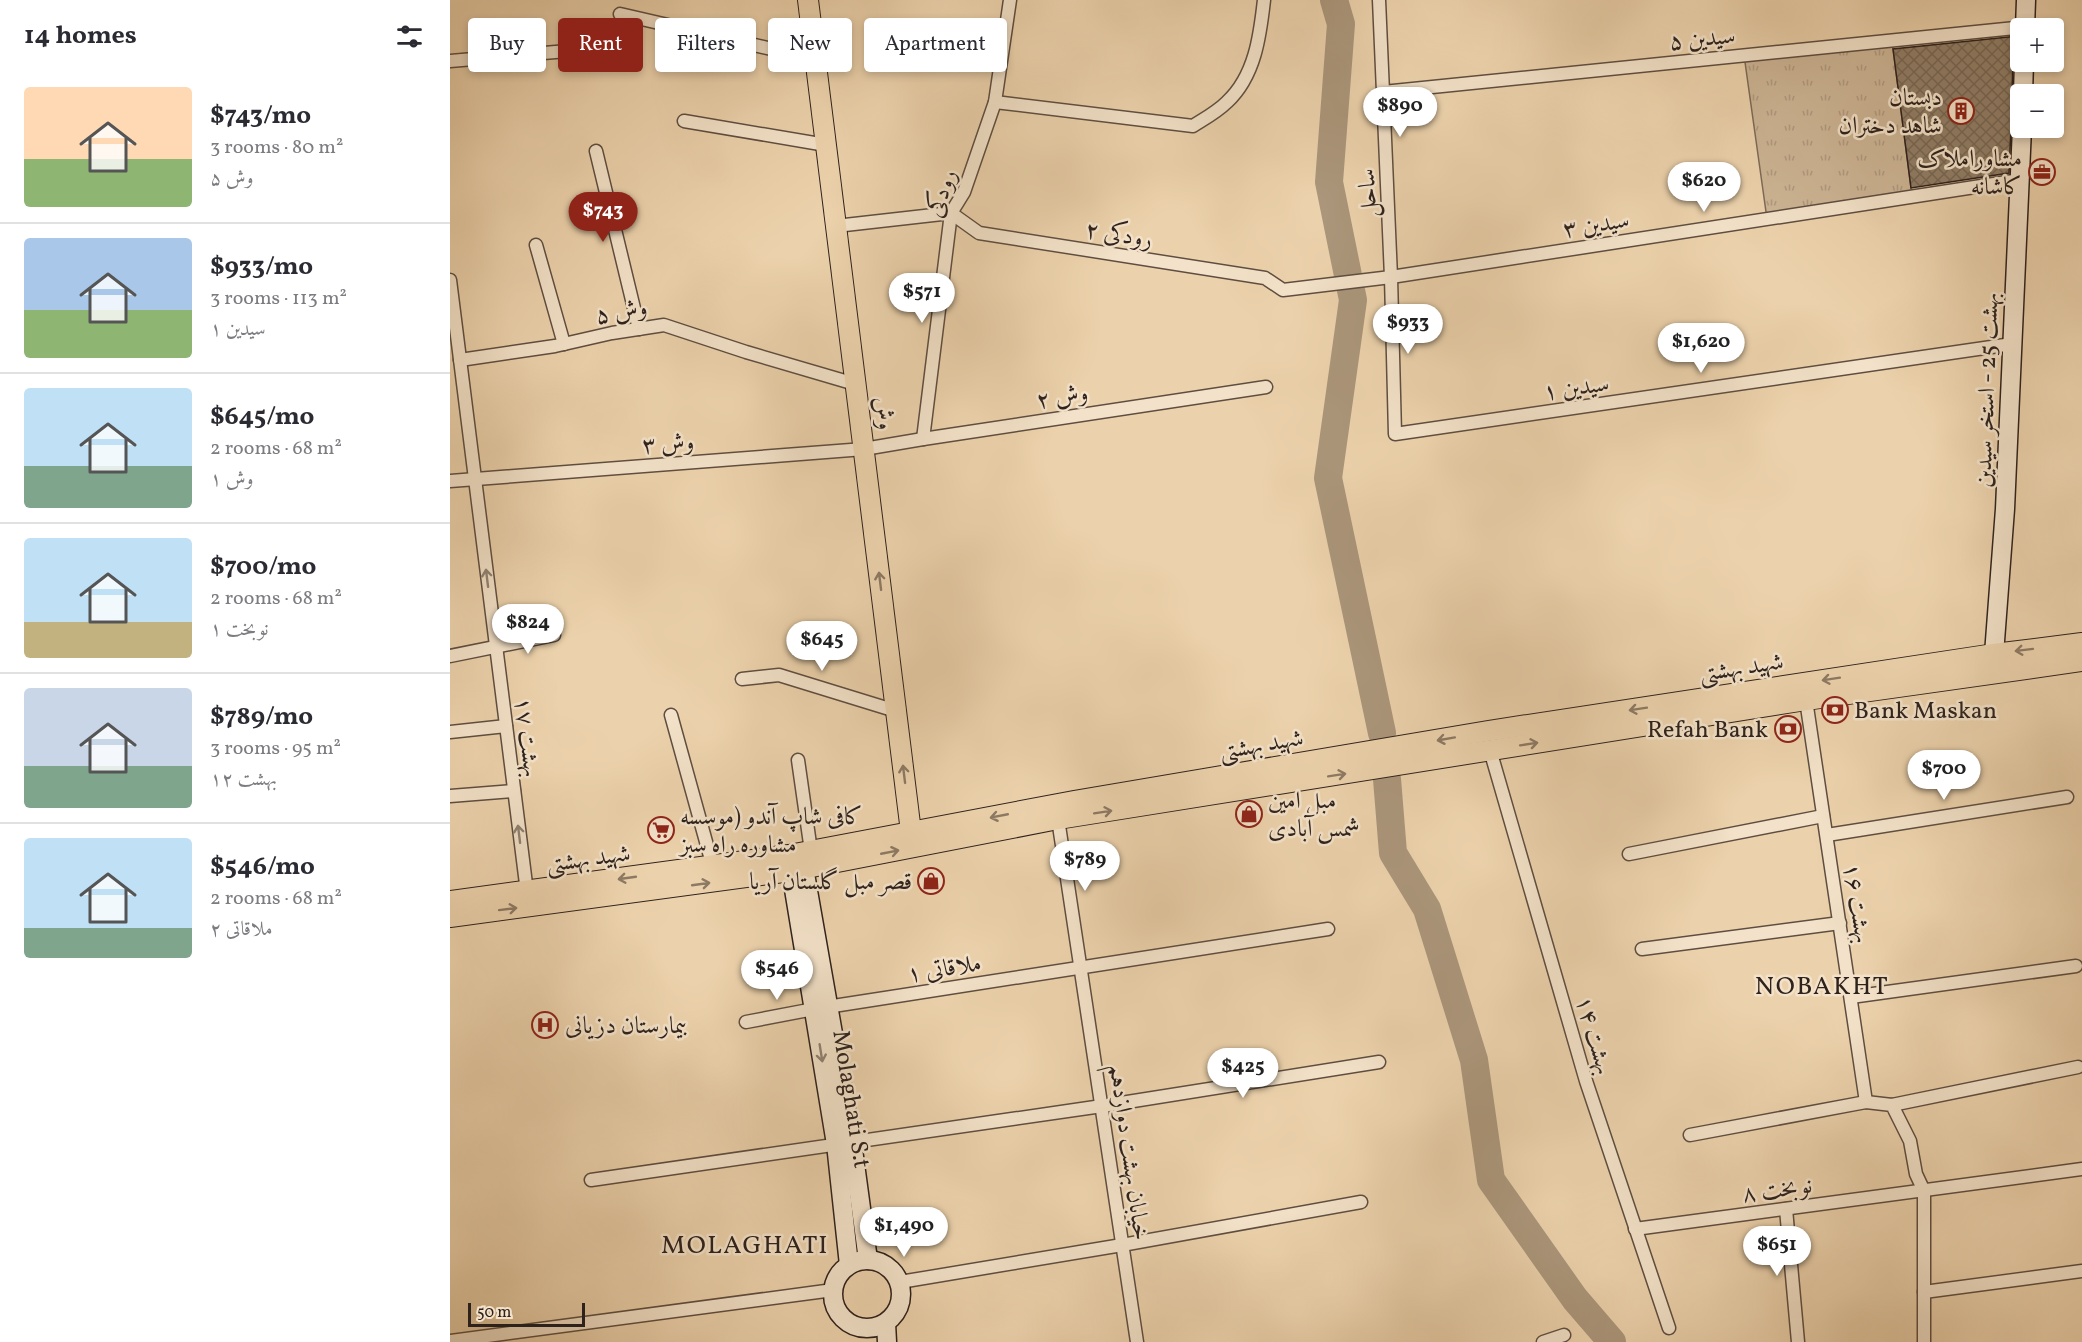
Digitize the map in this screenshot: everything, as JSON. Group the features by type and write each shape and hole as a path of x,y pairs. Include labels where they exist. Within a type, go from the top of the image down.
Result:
{"main road":[{"name":"وش","path":"808,0 810,18"},
{"path":"2025,18 2026,0"},
{"name":"وش","path":"817,72 911,832"},
{"name":"بهشت 25 - استخر سیدین","path":"1994,654 2005,509 2022,138"},
{"name":"شهید بهشتی","path":"450,901 713,867 799,860 911,832 1074,801 1488,732 1994,654 2082,643"},
{"name":"شهید بهشتی","path":"450,917 1806,700 2082,661"},
{"name":"Molaghati S.t","path":"799,860 844,1143 868,1260"},
{"name":"Molaghati S.t","path":"844,1143 849,1264"},
{"path":"868,1260 875,1260 887,1266 900,1282 900,1302 886,1323 870,1328 860,1335 839,1314 833,1299 833,1290 839,1274 849,1264 868,1260"},
{"path":"886,1323 887,1342"}],"street":[{"name":"رودکی","path":"923,439 951,213 964,192 995,102 1010,0"},
{"path":"995,102 1193,126 1227,102 1248,74 1260,37 1264,0"},
{"name":"ساحل","path":"1379,0 1395,434"},
{"path":"620,14 768,48"},
{"name":"سیدین ۵","path":"1383,92 2010,29"},
{"path":"450,61 558,52"},
{"path":"684,121 826,146"},
{"path":"596,151 639,329"},
{"name":"سیدین ۳","path":"1283,290 1391,277 2020,180"},
{"path":"836,226 951,213"},
{"name":"رودکی ۲","path":"951,213 979,233 1265,278 1283,290"},
{"path":"536,245 564,344"},
{"name":"بهشت ۱۷","path":"450,280 527,892"},
{"name":"وش ۵","path":"460,360 564,344 664,325 855,384"},
{"name":"سیدین ۱","path":"1395,434 2012,344"},
{"name":"وش ۲","path":"864,449 1266,387"},
{"name":"وش ۳","path":"450,481 864,449"},
{"path":"450,656 554,635"},
{"path":"742,679 779,675 896,711"},
{"name":"۱۶ بهشت","path":"1806,700 1866,1102"},
{"path":"671,716 713,867"},
{"path":"450,732 506,726"},
{"name":"بهشت ۱۴","path":"1490,750 1582,1069 1669,1328"},
{"path":"798,760 799,860"},
{"path":"450,796 514,791"},
{"path":"1827,835 2067,797"},
{"path":"1629,854 1823,816"},
{"name":"خیابان بهشت دوازدهم","path":"1058,819 1137,1342"},
{"path":"1641,949 1840,923"},
{"name":"ملاقاتی ۱","path":"746,1022 821,1008 1328,929"},
{"path":"1851,998 2076,966"},
{"path":"591,1180 1102,1107 1378,1062"},
{"path":"1690,1135 1866,1102 1892,1105 2078,1067"},
{"path":"1892,1105 1910,1141 1916,1174 1924,1191 1924,1342"},
{"name":"۸ نوبخت","path":"1635,1229 2082,1169"},
{"path":"900,1282 1362,1202"},
{"path":"1786,1209 1798,1342"},
{"path":"1924,1292 2082,1271"},
{"path":"450,1341 833,1290"},
{"path":"1543,1342 1564,1335"}],"green space":[{"path":"1892,41 1912,196 1767,219 1744,55"}],"building":[{"name":"دبستان شاهد دختران","path":"2010,37 2010,72 2013,72 2012,84 2010,84 2009,173 1911,188 1893,49"}],"waterway":[{"path":"1334,0 1341,24 1329,182 1353,300 1328,478 1382,733"},
{"path":"1387,779 1393,853 1427,909 1474,1060 1491,1180 1575,1299 1612,1342"}],"place":[{"name":"دبستان شاهد دختران","path":"1961,111"},
{"name":"مشاوراملاک کاشانه","path":"2042,172"},
{"name":"Bank Maskan","path":"1835,710"},
{"name":"Refah Bank","path":"1788,729"},
{"name":"مبل امین شمس آبادی","path":"1249,814"},
{"name":"کافی شاپ آندو (موسسه مشاوره راه سبز","path":"661,830"},
{"name":"قصر مبل گلستان آریا","path":"931,881"},
{"name":"بیمارستان دزیانی","path":"545,1025"}],"district":[{"name":"NOBAKHT","path":"1822,985"},
{"name":"MOLAGHATI","path":"745,1244"}]}
